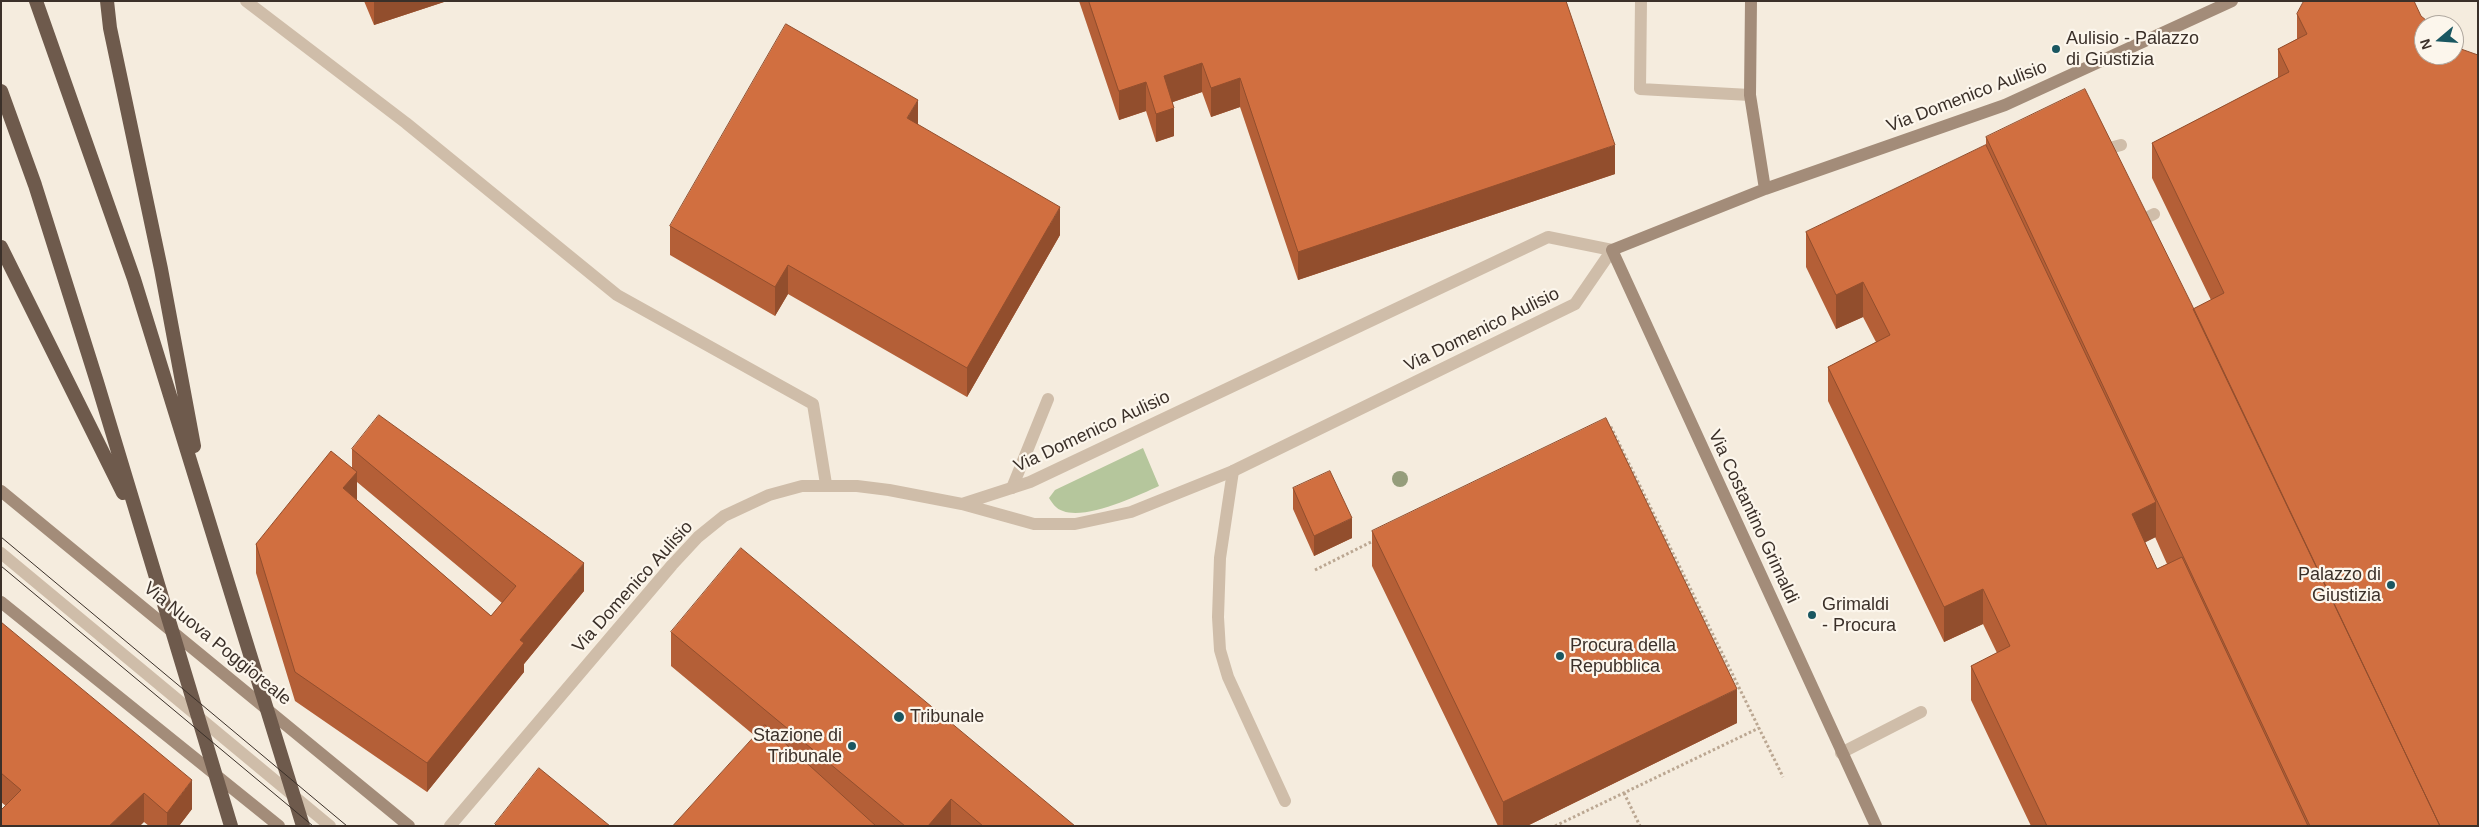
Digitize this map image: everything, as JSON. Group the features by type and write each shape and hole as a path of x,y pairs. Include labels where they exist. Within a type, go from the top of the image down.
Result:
{"highway":[{"path":"36,1 134,279 303,826"},
{"path":"107,1 110,28 161,269 206,508"},
{"path":"1,91 35,185 97,382 231,826"},
{"path":"1,247 139,526"}],"main road":[{"path":"1751,1 1750,95 1765,189"},
{"name":"Via Domenico Aulisio","path":"1612,250 1765,189 2005,105 2232,1"},
{"name":"Via Costantino Grimaldi","path":"1612,250 1876,826"},
{"name":"Via Nuova Poggioreale","path":"1,491 409,826"},
{"path":"1,602 279,826"}],"street":[{"path":"246,1 406,124 617,295 813,404 826,484"},
{"path":"1641,1 1640,89 1750,95"},
{"path":"2095,152 2121,145"},
{"path":"2132,225 2154,214"},
{"name":"Via Domenico Aulisio","path":"450,826 666,572 698,537 724,516 769,495 802,486 826,484 889,490 962,504 1034,524 1075,524 1132,512 1233,471 1575,304 1612,250 1548,237 1012,488 962,504"},
{"path":"1012,488 1048,399"},
{"path":"1233,471 1220,558 1218,617 1220,650 1228,677 1285,801"},
{"path":"1,553 330,826"},
{"path":"1841,753 1921,712"}],"path":[{"path":"1602,429 1610,424 1783,777"},
{"path":"1315,570 1380,538"},
{"path":"1555,826 1759,728"},
{"path":"1624,793 1640,826"}],"green space":[{"path":"1143,448 1159,486 1111,506 1085,512 1073,513 1061,510 1049,498 1055,490"}],"building":[{"path":"1089,1 1566,1 1615,145 1298,252 1240,78 1211,88 1202,63 1164,76 1174,108 1156,114 1146,82 1119,91"},
{"name":"Palazzo di Giustizia","path":"2304,1 2414,1 2421,15 2414,15 2414,65 2464,65 2464,50 2478,55 2478,826 2440,826 2193,309 2224,293 2152,143 2289,72 2278,49 2307,34 2297,14"},
{"path":"786,24 918,100 907,118 1060,207 967,368 788,265 775,287 670,226"},
{"path":"2085,89 2191,303 2440,826 2310,826 1986,137"},
{"path":"1986,145 2156,502 2132,514 2157,569 2182,557 2308,826 2047,826 1971,666 2010,646 1983,589 1944,607 1828,367 1890,335 1863,282 1836,295 1806,232"},
{"path":"379,415 584,563 520,640 524,643 427,763 295,672 256,544 331,451 357,472 343,488 491,616 516,586 352,449"},
{"name":"Procura della Repubblica","path":"1606,418 1737,689 1503,802 1372,531"},
{"path":"1330,471 1352,518 1314,536 1293,488"},
{"name":"Stazione di Tribunale","path":"741,548 1075,826 983,826 951,799 928,826 905,826 671,632"},
{"path":"1,622 192,780 167,813 144,793 109,826 1,826 1,810 21,790 1,773"},
{"path":"765,725 876,826 673,826"},
{"path":"539,768 610,826 497,826 495,824"}],"tram line":[{"path":"1,537 347,826"},
{"path":"1,566 313,826"}],"place":[{"name":"Aulisio - Palazzo di Giustizia","path":"2056,49"},
{"name":"Palazzo di Giustizia","path":"2391,585"},
{"name":"Grimaldi - Procura","path":"1812,615"},
{"name":"Procura della Repubblica","path":"1560,656"},
{"name":"Tribunale","path":"899,717"},
{"name":"Stazione di Tribunale","path":"852,746"}]}
